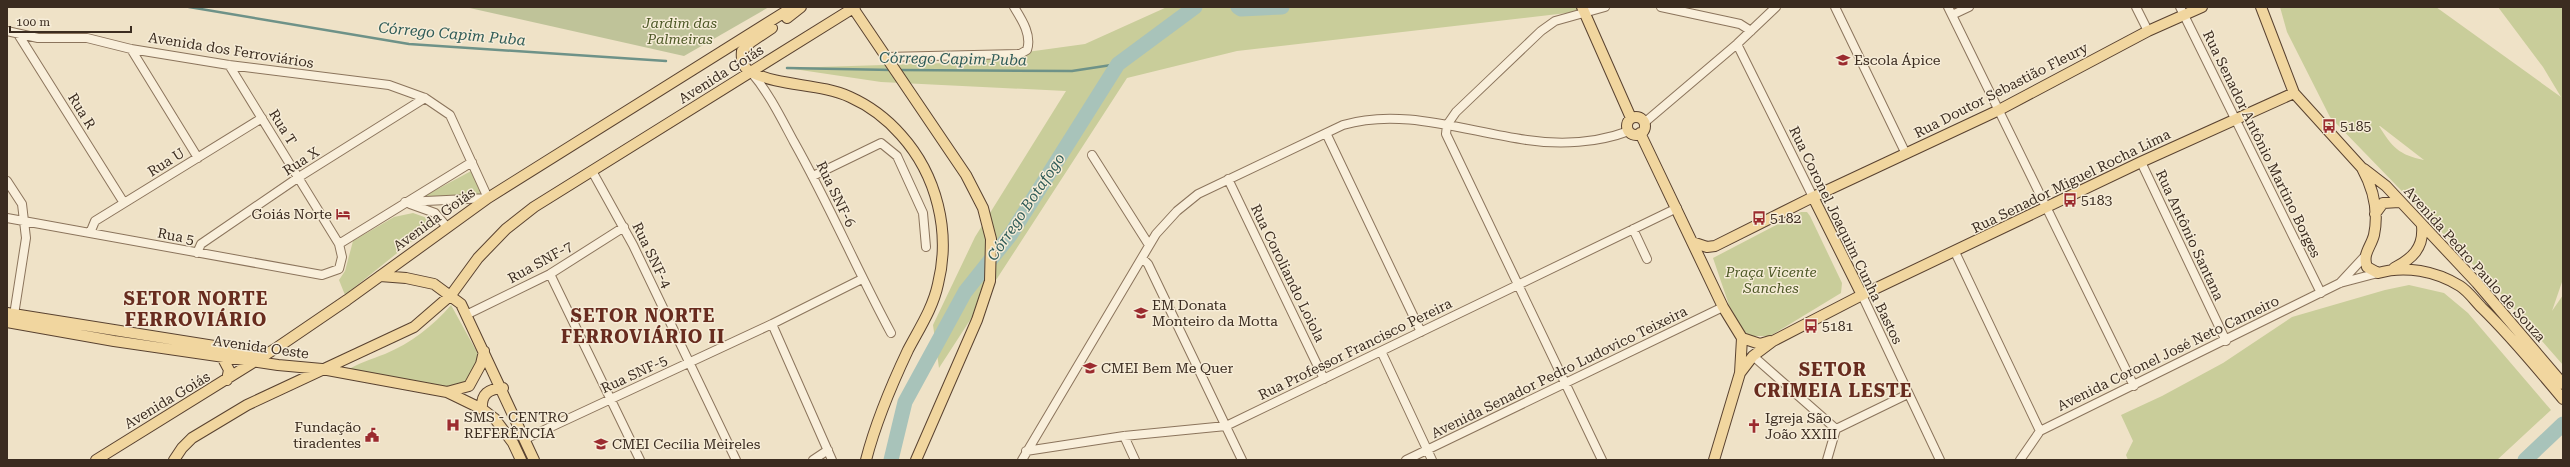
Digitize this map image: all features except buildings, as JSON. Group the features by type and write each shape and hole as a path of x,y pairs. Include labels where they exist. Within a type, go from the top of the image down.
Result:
{"main road":[{"name":"Avenida Goiás","path":"96,460 227,380 380,276 488,198 793,7"},
{"path":"801,7 745,47 742,51 742,63 750,72 778,80 836,91 865,104 886,120 914,151 924,168 933,191 941,221 943,241 938,285 931,306 880,413 866,460"},
{"name":"Rua Doutor Sebastião Fleury","path":"1793,208 1813,197 1999,110 2148,31 2182,11 2202,7"},
{"path":"2261,7 2294,93 2362,168 2372,190 2375,214 2374,233 2365,256 2367,267 2378,273"},
{"name":"Avenida Goiás","path":"174,460 182,448 192,438 274,390 414,327 451,295 478,258 506,229 534,207 854,8"},
{"path":"854,8 972,186 983,208 991,239 990,281 977,320 916,460"},
{"path":"1583,9 1631,118"},
{"name":"Rua Senador Miguel Rocha Lima","path":"1862,295 1955,252 2141,162 2294,93"},
{"path":"1637,117 1644,122 1644,129 1640,133 1634,134 1629,131 1627,126 1631,118 1637,117"},
{"path":"1640,133 1723,307 1742,338 1740,373 1714,460"},
{"name":"Avenida Pedro Paulo de Souza","path":"2362,168 2380,181 2477,283 2557,381 2563,399"},
{"name":"Rua Coronel Joaquim Cunha Bastos","path":"1813,197 1862,295"},
{"path":"2375,214 2383,203 2399,202"},
{"path":"1692,242 1707,247 1714,246 1793,208 1809,205 1822,213"},
{"path":"2394,268 2407,261 2417,251 2422,238 2422,226"},
{"path":"1704,266 1714,246"},
{"name":"Avenida Pedro Paulo de Souza","path":"2378,273 2394,268 2432,274 2462,287 2557,381"},
{"path":"380,276 406,278 434,284 451,295 461,304 503,388 534,460"},
{"path":"1742,338 1760,344 1773,340 1862,295"},
{"name":"Avenida Oeste","path":"11,314 265,354"},
{"name":"Avenida Oeste","path":"7,322 114,341 221,355 253,361 322,369 447,392"},
{"path":"1740,373 1753,356 1773,340"},
{"path":"447,392 469,386 481,364 484,351"},
{"path":"221,355 229,370 227,380"},
{"path":"482,409 482,400 485,393 494,389 503,388"},
{"path":"447,392 482,409 505,430 521,460"},
{"path":"859,460 870,446"}],"street":[{"path":"887,59 1020,54 1027,50 1029,41 1027,32 1014,7"},
{"path":"1602,460 1567,383 1446,134 1447,124 1456,112 1541,31 1555,21 1583,9 1605,7"},
{"path":"1661,7 1740,24 1751,31"},
{"path":"1644,122 1751,31 1776,7"},
{"path":"1835,7 1906,154"},
{"path":"1969,7 1950,11 2134,386"},
{"path":"2136,7 2148,31"},
{"name":"Rua Senador Antônio Martino Borges","path":"2182,11 2234,120 2321,293"},
{"name":"Avenida dos Ferroviários","path":"7,31 38,38 87,38 131,48 229,65 389,85 425,98 450,115 488,198"},
{"name":"Rua R","path":"18,34 124,203"},
{"name":"Rua Coronel Joaquim Cunha Bastos","path":"1736,44 1813,197"},
{"path":"131,48 198,158"},
{"name":"Rua T","path":"229,65 339,244 342,257 339,269"},
{"name":"Rua SNF-6","path":"750,72 763,86 813,176 862,279 891,333"},
{"name":"Rua X","path":"197,253 201,244 299,177 425,98"},
{"name":"Rua U","path":"90,233 95,221 262,118"},
{"path":"1022,460 1156,234 1177,211 1198,194 1326,133 1361,120 1391,119 1447,124 1528,141 1589,142 1629,131"},
{"path":"1326,133 1421,332"},
{"path":"813,176 881,143 897,156 923,213 926,247"},
{"path":"1092,156 1149,245"},
{"path":"339,244 472,162"},
{"name":"Rua Antônio Santana","path":"2141,162 2226,341"},
{"name":"Rua SNF-4","path":"592,171 624,227 736,460"},
{"name":"Rua Coroliando Loiola","path":"1228,179 1324,379"},
{"path":"7,181 22,204 26,238 11,314"},
{"path":"405,202 488,198"},
{"path":"405,202 435,213 447,227"},
{"name":"Rua Professor Francisco Pereira","path":"1026,451 1124,436 1226,426 1677,208"},
{"name":"Rua 5","path":"7,218 25,220 322,275 339,269"},
{"name":"Rua SNF-7","path":"466,315 550,274 624,227"},
{"path":"1633,229 1647,259"},
{"path":"1955,252 2040,431"},
{"path":"2340,283 2365,256"},
{"path":"1142,258 1148,264 1242,460"},
{"name":"Avenida Pedro Paulo de Souza","path":"2340,283 2378,273"},
{"path":"550,274 640,460"},
{"name":"Rua SNF-5","path":"524,439 772,324 862,279"},
{"name":"Avenida Coronel José Neto Carneiro","path":"2020,460 2040,431 2226,341 2340,283"},
{"name":"Rua Coronel Joaquim Cunha Bastos","path":"1862,295 1940,460"},
{"name":"Avenida Senador Pedro Ludovico Teixeira","path":"1406,460 1723,307"},
{"path":"772,324 832,460"},
{"path":"1381,351 1432,460"},
{"path":"1753,356 1836,429"},
{"path":"1827,460 1836,429 1908,394"},
{"path":"1124,436 1135,460"},
{"path":"813,460 828,450"}],"green space":[{"name":"Jardim das Palmeiras","path":"465,7 769,7 684,56"},
{"path":"1167,7 1598,7 1584,11 1237,51 1127,78 939,368 933,325 975,237 1066,91 881,82 787,68 948,63 1085,44"},
{"path":"2280,7 2436,7 2561,97 2543,67 2498,7 2563,7 2563,279 2552,311 2563,295 2563,365 2494,286 2330,117 2287,32","holes":["2380,126 2424,160 2402,153 2392,145"]},
{"path":"473,170 484,195 419,199"},
{"name":"Praça Vicente Sanches","path":"1801,212 1807,212 1810,216 1842,283 1841,293 1770,336 1750,336 1744,332 1729,305 1713,258"},
{"path":"413,213 430,219 432,225 345,295 339,280 345,271 353,241 394,217"},
{"path":"2409,285 2444,293 2468,313 2551,410 2497,460 2128,460 2126,455 2133,441 2121,415 2162,396 2223,363 2292,317 2385,290"},
{"path":"451,305 478,354 479,362 468,383 452,389 346,371 360,363 395,350 404,345 429,327"}],"waterway":[{"name":"Córrego Capim Puba","path":"189,7 409,44 666,61"},
{"name":"Córrego Botafogo","path":"891,460 905,402 965,292 1011,234 1118,64 1195,7"},
{"name":"Córrego Botafogo","path":"1238,7 1241,9 1282,7"},
{"name":"Córrego Capim Puba","path":"899,70 1072,71 1118,64"},
{"name":"Córrego Capim Puba","path":"787,68 892,70"},
{"path":"2525,460 2563,424"}],"place":[{"name":"Escola Ápice","path":"1843,60"},
{"name":"5185","path":"2329,126"},
{"name":"5183","path":"2070,200"},
{"name":"Goiás Norte","path":"343,214"},
{"name":"5182","path":"1759,218"},
{"name":"EM Donata Monteiro da Motta","path":"1141,313"},
{"name":"5181","path":"1811,326"},
{"name":"CMEI Bem Me Quer","path":"1090,368"},
{"name":"SMS - CENTRO REFERÊNCIA","path":"453,425"},
{"name":"Igreja São João XXIII","path":"1754,426"},
{"name":"Fundação tiradentes","path":"372,435"},
{"name":"CMEI Cecília Meireles","path":"601,444"}],"district":[{"name":"SETOR NORTE FERROVIÁRIO","path":"196,308"},
{"name":"SETOR NORTE FERROVIÁRIO II","path":"643,325"},
{"name":"SETOR CRIMEIA LESTE","path":"1833,379"}]}
